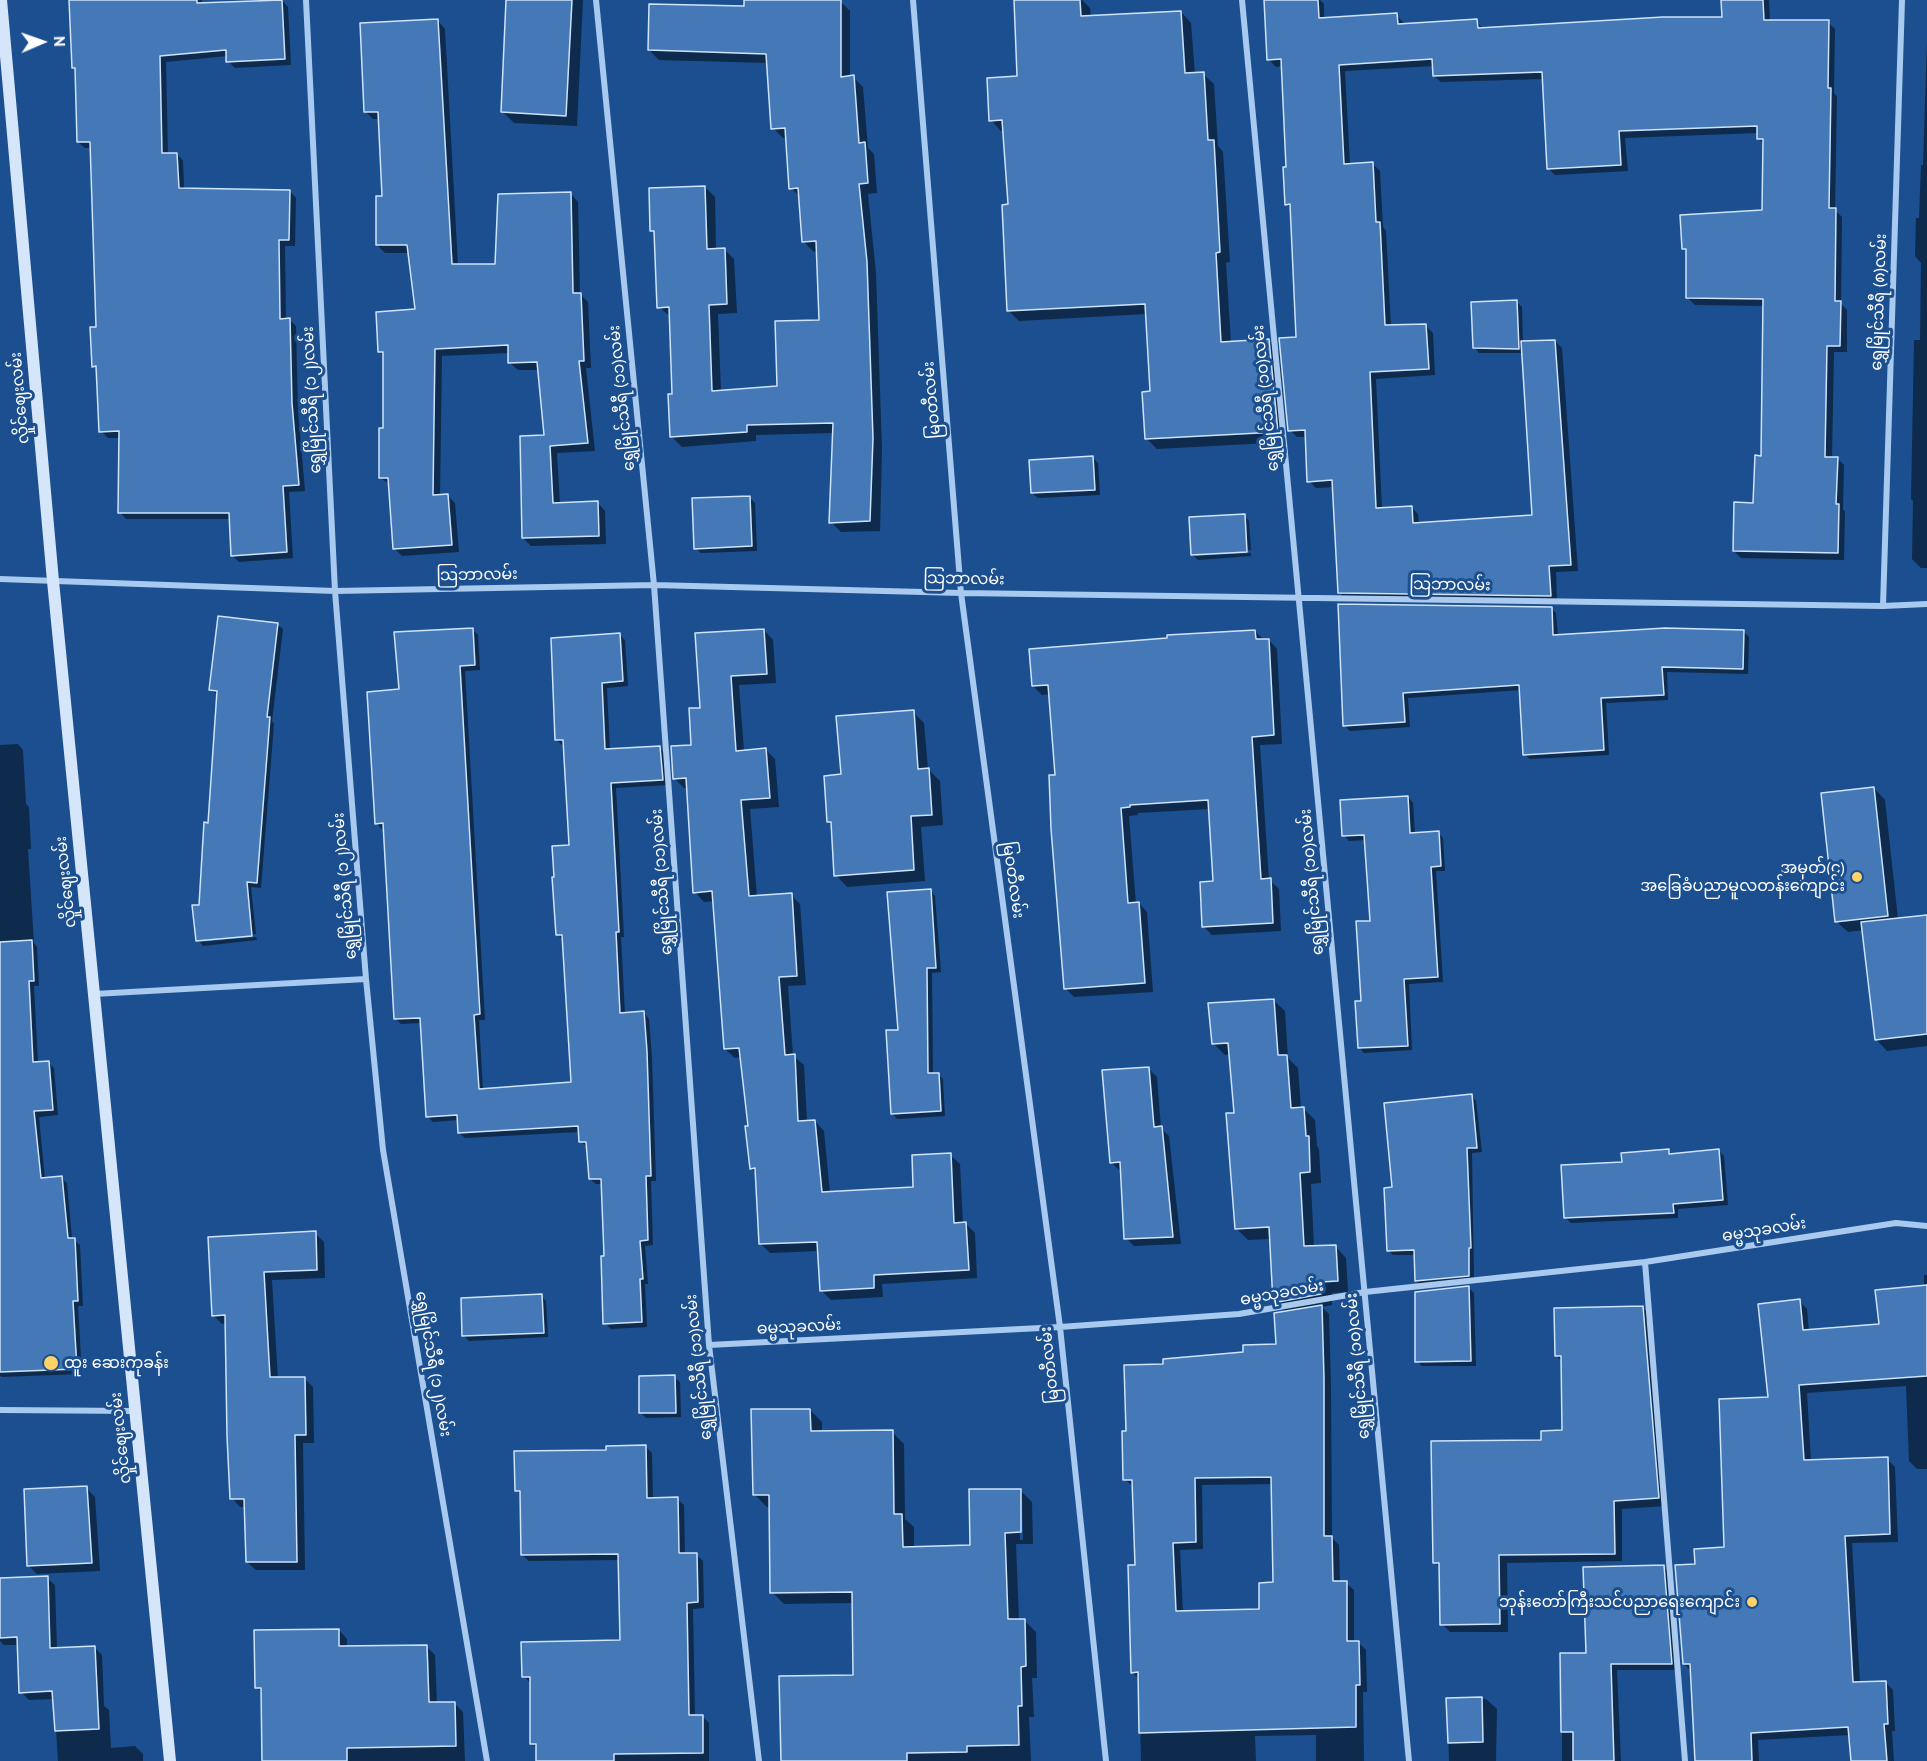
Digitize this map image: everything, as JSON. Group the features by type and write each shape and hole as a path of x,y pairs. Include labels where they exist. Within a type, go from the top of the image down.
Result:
{"street":[{"name":"လှိုင်ဈေးလမ်း","path":"2,0 53,581 170,1761"},
{"name":"ရွှေမြိုင်သီရီ (၁၂)လမ်း","path":"306,0 335,591 366,979 383,1150 487,1761"},
{"name":"ရွှေမြိုင်သီရီ (၁၁)လမ်း","path":"596,0 654,585 709,1345 759,1761"},
{"name":"မြဝတီလမ်း","path":"913,0 961,593 1060,1327 1106,1761"},
{"name":"ရွှေမြိုင်သီရီ (၁၀)လမ်း","path":"1242,0 1409,1761"},
{"name":"ရွှေမြိုင်သီရီ (၈)လမ်း","path":"1883,606 1902,0"},
{"name":"သြဘာလမ်း","path":"0,579 335,591 654,585 961,593 1883,606 1927,604"},
{"path":"94,994 366,979"},
{"name":"ဓမ္မသုခလမ်း","path":"709,1345 1060,1327 1239,1314 1365,1292 1645,1262 1896,1223 1927,1226"},
{"path":"1645,1262 1685,1761"},
{"path":"0,1410 134,1411"}],"building":[{"path":"69,0 197,0 197,3 282,0 285,59 226,62 226,50 160,56 162,153 177,153 179,188 290,190 289,240 279,240 280,319 290,318 292,403 299,485 283,486 287,552 231,556 229,513 118,513 119,431 99,432 96,366 92,367 90,327 96,327 90,142 77,142 75,68 72,68"},
{"path":"506,0 572,0 566,116 501,112"},
{"path":"744,0 841,0 841,77 854,75 859,143 865,142 868,183 859,184 867,262 873,438 870,521 829,523 833,423 747,425 747,432 670,437 668,394 672,394 669,307 657,308 654,231 650,231 649,188 705,186 707,249 725,248 727,304 709,305 712,391 777,386 775,321 819,320 816,241 802,242 798,188 789,189 785,128 771,129 766,54 648,50 649,4 744,6"},
{"path":"1014,0 1080,0 1081,16 1181,11 1185,73 1204,72 1208,140 1214,140 1220,252 1216,253 1221,342 1269,339 1278,432 1145,439 1142,392 1150,391 1145,304 1007,311 1002,205 1008,204 1002,120 989,121 987,78 1017,76"},
{"path":"1264,0 1318,0 1319,18 1397,13 1398,24 1477,19 1478,28 1663,17 1722,17 1721,0 1763,0 1764,20 1829,20 1828,88 1831,88 1829,208 1836,208 1835,301 1841,301 1840,346 1827,346 1825,457 1838,457 1836,504 1839,504 1838,553 1733,551 1734,502 1753,503 1755,455 1761,456 1763,299 1686,298 1686,249 1682,249 1680,215 1762,210 1763,139 1757,139 1757,126 1619,131 1621,165 1547,169 1542,72 1433,76 1432,59 1339,65 1344,164 1373,162 1376,222 1380,222 1385,325 1426,324 1429,369 1370,372 1376,508 1412,506 1413,523 1532,515 1521,341 1555,340 1571,565 1549,566 1551,596 1338,593 1332,480 1307,482 1305,430 1288,431 1279,338 1296,337 1290,204 1285,205 1283,167 1286,167 1281,59 1267,60"},
{"path":"438,19 452,264 495,264 498,194 571,192 573,293 581,293 584,361 579,361 588,443 550,446 553,503 598,501 599,536 522,538 520,436 544,435 537,362 508,363 508,345 435,349 433,495 448,494 452,545 393,549 388,478 379,478 379,428 383,428 383,352 378,352 376,312 415,309 407,245 376,245 376,196 382,196 378,112 364,112 360,23"},
{"path":"1517,300 1519,349 1473,348 1471,302"},
{"path":"1093,456 1095,490 1031,493 1029,460"},
{"path":"750,496 752,546 694,549 692,498"},
{"path":"1245,514 1247,552 1191,555 1189,517"},
{"path":"1338,604 1552,607 1553,635 1665,628 1744,630 1743,669 1662,667 1664,695 1601,698 1604,750 1523,755 1519,685 1403,693 1405,722 1343,726"},
{"path":"218,616 278,623 267,717 270,717 257,883 247,882 252,936 196,941 192,905 199,905 204,822 208,823 217,691 209,690"},
{"path":"473,628 475,665 460,666 480,1014 474,1015 479,1089 571,1082 562,935 556,935 552,877 554,877 552,846 569,845 563,740 555,740 551,638 620,633 623,681 602,683 605,749 660,746 663,780 611,783 619,932 616,932 620,1013 644,1011 647,1051 651,1176 646,1176 648,1240 640,1241 643,1279 640,1279 642,1322 603,1324 601,1256 604,1256 601,1179 589,1179 586,1142 579,1142 578,1126 458,1133 457,1115 426,1117 420,1018 394,1019 383,823 375,824 367,692 399,689 394,632"},
{"path":"764,629 767,674 731,676 736,751 766,748 770,798 741,800 749,896 792,893 797,976 779,977 785,1055 795,1054 798,1121 815,1120 822,1192 913,1187 912,1155 951,1153 954,1223 966,1222 969,1270 874,1275 874,1288 820,1291 817,1242 759,1244 755,1168 750,1169 745,1126 748,1126 739,1048 724,1049 712,891 693,893 686,778 673,779 671,746 691,745 689,708 700,708 695,633"},
{"path":"1255,630 1256,639 1269,639 1274,735 1252,737 1261,879 1271,878 1273,923 1202,927 1200,882 1213,881 1208,800 1130,805 1130,807 1121,808 1128,903 1139,902 1145,983 1064,989 1051,829 1049,775 1055,775 1048,685 1032,686 1029,649 1167,638 1167,635"},
{"path":"914,710 918,769 929,768 932,815 911,816 914,870 834,876 831,822 827,822 824,776 841,774 836,716"},
{"path":"1874,787 1888,916 1835,922 1821,793"},
{"path":"1408,796 1410,833 1439,831 1441,866 1431,867 1438,977 1404,979 1408,1046 1358,1048 1355,1001 1361,1001 1356,921 1370,921 1364,835 1342,836 1340,800"},
{"path":"931,889 936,968 927,968 928,1073 939,1073 941,1111 891,1114 886,1030 898,1030 887,892"},
{"path":"1927,915 1927,1034 1875,1040 1861,922"},
{"path":"32,940 34,981 29,981 33,1062 49,1061 53,1110 34,1111 41,1178 62,1176 68,1238 75,1238 78,1301 73,1301 77,1369 0,1372 0,942"},
{"path":"1274,999 1278,1055 1287,1055 1291,1108 1304,1107 1306,1136 1309,1136 1310,1172 1300,1173 1304,1246 1336,1245 1338,1281 1321,1282 1321,1294 1273,1303 1269,1227 1235,1229 1226,1113 1234,1113 1228,1043 1212,1044 1208,1003"},
{"path":"1149,1067 1154,1127 1162,1126 1173,1237 1124,1239 1120,1162 1110,1163 1102,1070"},
{"path":"1472,1094 1477,1148 1467,1148 1471,1248 1469,1248 1469,1276 1415,1281 1414,1250 1387,1251 1384,1188 1392,1187 1384,1103"},
{"path":"1669,1149 1669,1154 1719,1149 1723,1200 1673,1204 1674,1213 1564,1218 1561,1165 1622,1162 1621,1153"},
{"path":"316,1231 317,1270 264,1272 270,1377 305,1377 306,1435 295,1435 297,1562 246,1562 244,1499 230,1499 225,1315 212,1316 208,1237"},
{"path":"1927,1285 1927,1376 1799,1385 1804,1460 1888,1457 1890,1534 1845,1536 1853,1682 1886,1681 1888,1724 1884,1724 1887,1761 1851,1761 1848,1727 1751,1733 1752,1761 1695,1761 1690,1664 1683,1664 1675,1565 1695,1564 1694,1549 1724,1547 1719,1399 1768,1397 1758,1304 1800,1299 1803,1330 1879,1324 1875,1290"},
{"path":"1469,1286 1471,1361 1415,1362 1415,1292"},
{"path":"542,1294 544,1333 462,1336 461,1298"},
{"path":"1322,1305 1324,1536 1332,1536 1333,1581 1347,1581 1347,1641 1359,1641 1360,1685 1356,1685 1356,1727 1139,1733 1138,1672 1131,1673 1128,1565 1135,1565 1132,1480 1123,1480 1122,1431 1126,1431 1124,1365 1163,1364 1163,1359 1243,1352 1243,1345 1276,1344 1274,1313","holes":["1271,1477 1273,1582 1259,1583 1259,1609 1176,1611 1173,1543 1196,1542 1195,1478"]},
{"path":"1643,1306 1659,1498 1614,1501 1615,1554 1499,1555 1500,1624 1440,1625 1439,1563 1433,1563 1431,1441 1541,1440 1541,1431 1562,1430 1561,1356 1555,1356 1554,1308"},
{"path":"675,1375 676,1413 639,1413 639,1376"},
{"path":"751,1409 810,1409 811,1431 893,1430 894,1514 902,1514 903,1547 970,1545 969,1489 1021,1489 1021,1532 1005,1533 1008,1619 1025,1619 1026,1666 1021,1667 1022,1706 1018,1706 1019,1745 967,1746 967,1752 907,1753 907,1761 781,1761 779,1676 853,1675 852,1592 770,1593 769,1495 753,1495"},
{"path":"646,1445 647,1498 678,1497 679,1553 697,1553 698,1602 687,1603 689,1715 703,1715 703,1753 614,1754 614,1761 536,1761 536,1744 530,1744 530,1677 522,1677 521,1642 620,1640 618,1554 521,1555 520,1491 515,1491 514,1451 606,1450 606,1446"},
{"path":"87,1486 92,1563 27,1566 24,1489"},
{"path":"1664,1565 1672,1664 1611,1664 1614,1761 1573,1761 1573,1732 1561,1732 1560,1653 1586,1653 1583,1567"},
{"path":"48,1576 50,1648 95,1646 99,1729 55,1731 52,1691 19,1693 17,1637 0,1638 0,1578"},
{"path":"339,1629 339,1646 427,1645 429,1702 455,1702 456,1746 347,1748 347,1761 262,1761 261,1688 255,1688 254,1630"},
{"path":"1482,1697 1483,1742 1448,1743 1446,1698"}],"place":[{"name":"အမှတ်(၄) အခြေခံပညာမူလတန်းကျောင်း","path":"1857,877"},
{"name":"ထူး ဆေးကုခန်း","path":"51,1363"},
{"name":"ဘုန်းတော်ကြီးသင်ပညာရေးကျောင်း","path":"1752,1602"}]}
